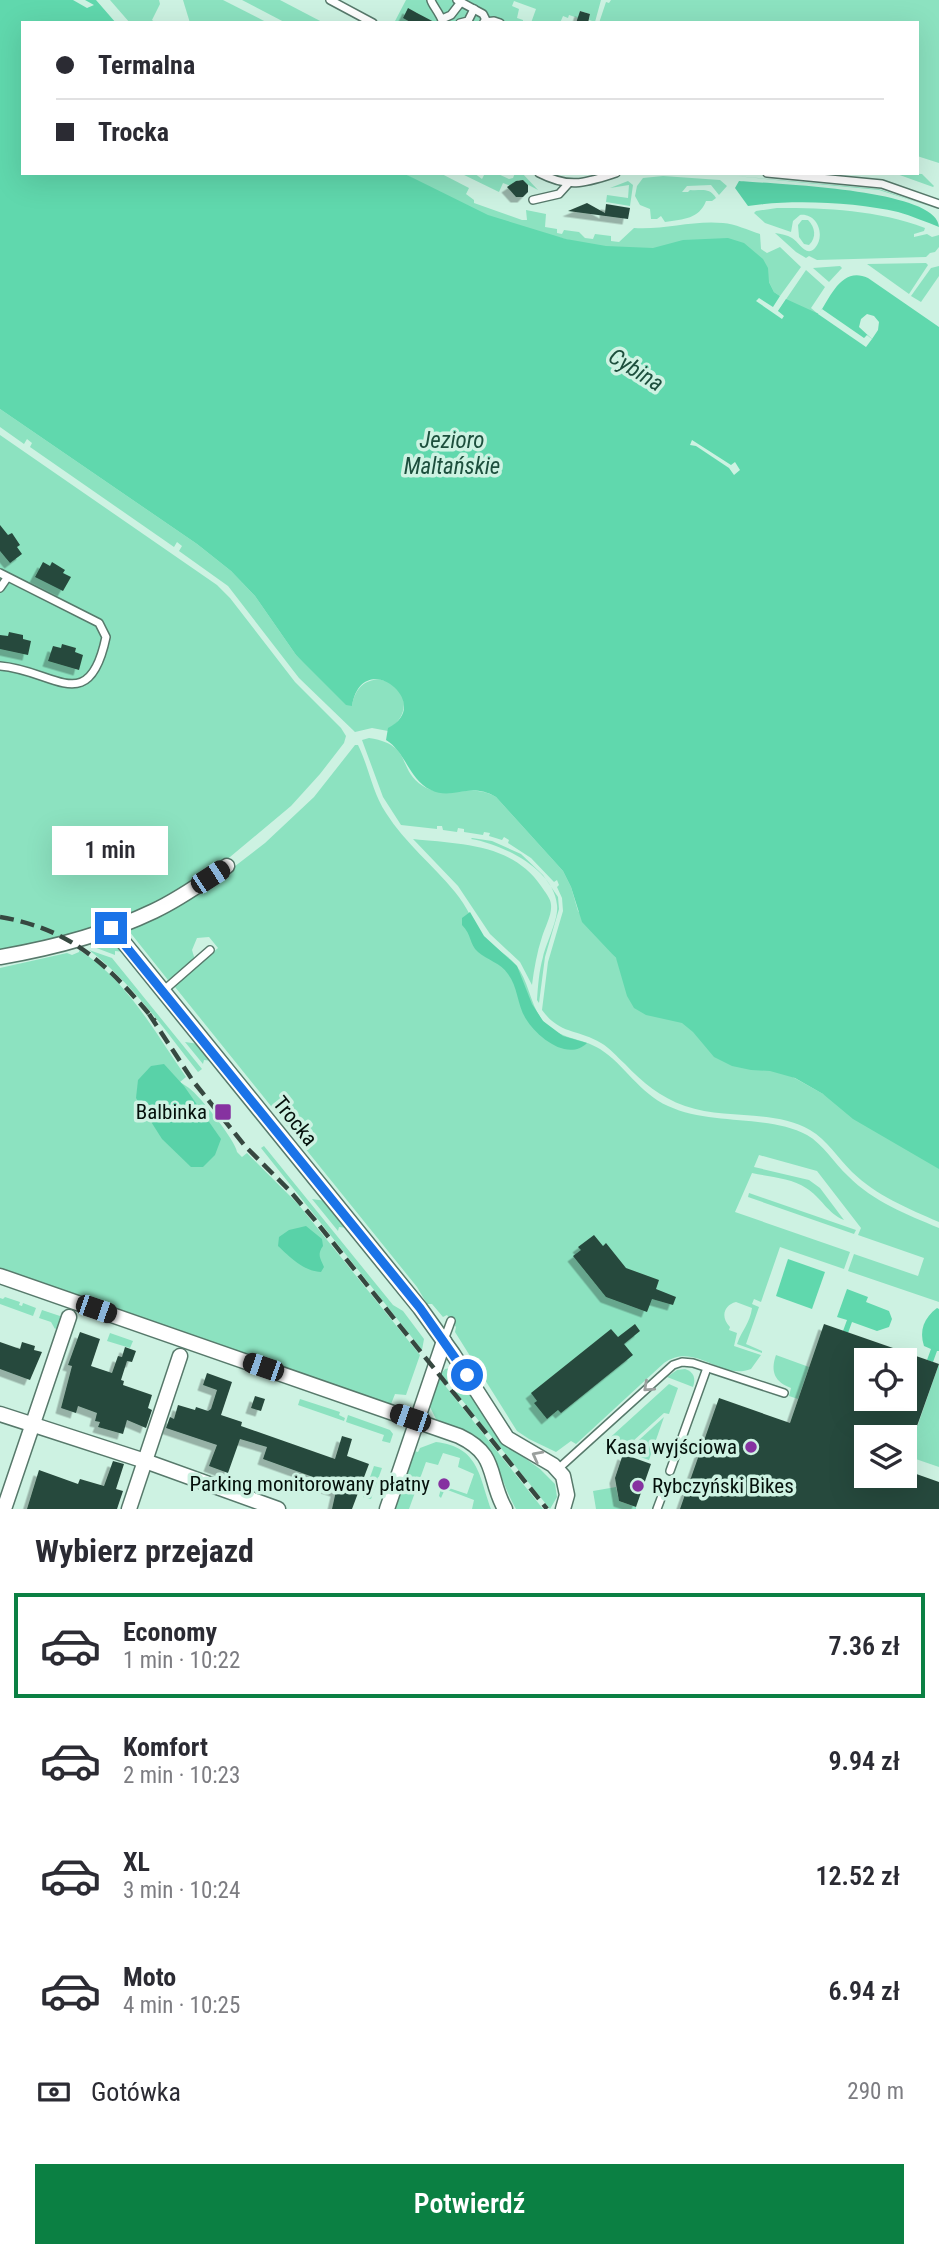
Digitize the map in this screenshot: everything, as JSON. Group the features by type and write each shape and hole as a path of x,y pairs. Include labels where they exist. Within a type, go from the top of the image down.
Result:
{"street":[{"path":"0,957 63,944 154,912 227,866"},
{"name":"Trocka","path":"111,928 444,1341 507,1438 558,1469"},
{"path":"0,1276 463,1438 481,1451 489,1463 505,1509"},
{"path":"4,1509 69,1317"},
{"path":"387,1509 444,1341"},
{"path":"129,1509 180,1356"},
{"path":"0,1414 145,1461 278,1509"},
{"path":"558,1469 567,1487 567,1499 563,1509"}],"lane":[{"path":"330,0 369,21"},
{"path":"431,0 443,21 454,12 459,1 485,15 485,21"},
{"path":"466,21 474,9"},
{"path":"454,12 464,21"},
{"path":"544,175 568,184 583,184 610,175"},
{"path":"788,175 882,184 939,204"},
{"path":"533,200 559,194 568,184"},
{"path":"0,573 99,623 106,637 93,676 84,683 68,683 0,666"},
{"path":"0,587 7,578"},
{"path":"162,991 210,950"},
{"path":"69,1317 74,1302"},
{"path":"444,1341 451,1321"},
{"path":"180,1356 185,1340"},
{"path":"558,1469 669,1368 682,1362 784,1393"},
{"path":"670,1471 706,1368"},
{"path":"657,1509 663,1493"}],"shaded area":[{"path":"110,0 159,0 153,21 128,21"},
{"path":"183,0 223,0 264,21 189,21"},
{"path":"242,0 280,0 320,21 282,21"},
{"path":"406,0 601,0 595,21 589,20 590,14 580,11 578,18 569,15 568,18 563,16 561,21 532,21 536,9 514,1 512,6 519,9 517,18 523,21 395,21"},
{"path":"611,0 939,0 939,163 919,157 919,21 600,21 606,2"},
{"path":"922,174 933,187 900,175"},
{"path":"407,175 444,175 469,188 466,194 474,203 522,220 527,220 526,210 546,214 545,227 557,229 557,233 562,234 564,230 579,232 585,238 593,239 595,234 611,236 611,241 619,242 634,228 701,223 732,225 760,234 761,249 767,253 780,247 801,267 780,296 774,292 769,282 679,246 624,254 486,219"},
{"path":"464,175 477,175 482,179 484,175 500,175 509,179 514,175 524,175 538,190 519,180 511,186 503,183 499,192"},
{"path":"663,176 720,180 727,186 719,195 711,185 687,186 682,192 705,190 716,198 706,201 695,215 665,222 661,216 651,219 650,209 640,205 635,196 637,186 643,178"},
{"path":"735,176 879,189 929,206 879,190"},
{"path":"628,181 633,185 630,206 606,202 607,195 628,198 629,185 610,188"},
{"path":"739,181 817,187 884,197 912,204 932,214 939,227 898,212 863,206 803,202 748,206 735,188"},
{"path":"777,208 833,210 889,217 925,228 924,231 914,234 914,237 939,235 939,247 926,257 806,258 775,233 786,235 803,248 812,251 820,237 818,226 811,217 800,215 793,221 791,232 765,223 754,213"},
{"path":"802,220 808,220 814,229 809,245 804,244 799,237 798,225"},
{"path":"867,264 928,265 909,294"},
{"path":"939,266 939,276 921,302 911,296 931,268"},
{"path":"813,268 842,268 829,282"},
{"path":"806,270 825,287 811,308 818,314 778,311"},
{"path":"0,409 197,544 231,571 255,596 296,655 352,706 357,692 365,684 374,680 394,685 401,692 404,702 399,719 388,731 372,728 355,732 299,678 228,586 179,551 182,546 177,542 174,547 30,447 32,443 27,439 24,444 0,427"},
{"path":"0,435 217,585 295,682 346,736 344,743 320,774 291,806 224,862 155,905 67,936 0,951"},
{"path":"369,738 393,746 415,779 423,786 441,792 477,791 496,797 563,871 578,911 616,958 750,1053 939,1159 939,1222 872,1188 810,1130 780,1119 716,1113 685,1106 645,1083 604,1045 556,1024 542,1010 548,962 563,911 557,880 554,882 531,858 508,843 509,840 504,837 502,840 489,836 490,833 484,832 483,835 464,832 464,829 458,828 457,832 443,830 442,826 437,826 437,829 401,825 383,797 362,740"},
{"path":"355,745 358,745 377,797 386,813 455,892 484,937 516,965 535,1008 549,1027 600,1049 649,1094 668,1106 702,1116 775,1124 813,1139 848,1176 869,1193 939,1228 939,1302 848,1271 854,1254 918,1276 924,1258 858,1235 861,1228 817,1171 759,1155 754,1167 809,1180 820,1188 844,1220 833,1214 800,1185 752,1173 735,1212 850,1252 844,1269 780,1247 761,1302 754,1299 752,1304 759,1307 746,1344 762,1353 737,1344 752,1308 736,1302 726,1309 724,1315 729,1330 737,1333 734,1346 761,1355 751,1369 729,1370 697,1358 676,1357 664,1363 576,1444 571,1441 556,1452 517,1431 447,1315 443,1317 432,1304 427,1304 417,1287 175,987 218,948 209,937 197,938 192,950 195,960 168,980 129,931 230,870 265,843 314,797"},
{"path":"472,838 492,841 521,854 546,880 524,860 497,846"},
{"path":"413,839 466,845 500,854 515,861 541,886 550,900 551,909 532,985 520,962 490,934 458,886"},
{"path":"547,881 558,897 559,909 545,957 539,1003 537,1000 541,968 557,911 554,892"},
{"path":"470,912 484,936 517,966 532,1004 543,1021 563,1036 587,1043 571,1050 562,1049 545,1040 531,1026 523,1014 508,974 473,946 462,925 462,918"},
{"path":"108,937 125,952 115,951 115,955 91,946 89,942"},
{"path":"79,950 96,962 126,991 186,1077 180,1082 209,1109 231,1138 237,1152 242,1157 247,1153 298,1204 420,1355 406,1395 395,1394 391,1404 0,1268 0,968 67,953 72,955"},
{"path":"89,950 112,958 202,1069 198,1072 134,992"},
{"path":"185,1042 199,1044 213,1061 204,1060 203,1064"},
{"path":"164,1064 184,1086 221,1139 215,1155 203,1167 191,1167 162,1139 136,1098 138,1080 151,1066"},
{"path":"264,1146 393,1305 403,1311 424,1339 422,1350 261,1148"},
{"path":"749,1193 856,1230 854,1234 748,1197"},
{"path":"312,1199 326,1201 348,1228 339,1227 338,1231"},
{"path":"306,1226 322,1239 320,1256 324,1267 321,1272 303,1266 278,1246 279,1237 289,1230"},
{"path":"0,1298 20,1302 19,1305 22,1306 23,1303 36,1308 33,1316 0,1304"},
{"path":"42,1310 63,1317 63,1325 55,1329 51,1322 39,1318"},
{"path":"110,1333 133,1341 130,1348 107,1341"},
{"path":"776,1355 809,1367 798,1399 789,1396 791,1388 775,1376"},
{"path":"939,1364 939,1467 917,1459 917,1427"},
{"path":"451,1368 501,1441 540,1469 555,1484 557,1497 550,1509 441,1374 445,1369"},
{"path":"685,1369 694,1376 693,1387 667,1377 677,1370"},
{"path":"439,1378 543,1509 516,1509 488,1449 481,1441 468,1432 436,1419 430,1407"},
{"path":"669,1384 678,1388 669,1414 664,1413 622,1451 603,1444"},
{"path":"300,1399 340,1412 339,1415 345,1418 344,1421 298,1405"},
{"path":"348,1415 390,1430 393,1434 390,1443 382,1441 384,1435 346,1422"},
{"path":"664,1417 649,1460 626,1452"},
{"path":"436,1442 461,1450 469,1457 480,1475 491,1509 472,1509 474,1500 445,1489 441,1498 439,1496 443,1481 449,1477 446,1487 467,1494 474,1474 458,1467 460,1458 443,1453 438,1465 426,1462 409,1509 395,1509 414,1451 418,1452 420,1448"},
{"path":"374,1466 382,1468 371,1499 363,1497"},
{"path":"616,1487 619,1501 636,1509 596,1509 593,1491"}],"water":[{"name":"Jezioro Maltańskie","path":"0,0 73,0 87,8 94,5 85,0 96,0 114,21 21,21 21,175 407,175 488,215 566,239 606,246 653,248 683,240 728,238 744,243 763,259 768,268 769,282 774,292 780,296 773,307 759,298 756,301 782,319 784,316 778,311 786,299 819,314 844,279 859,275 868,278 939,327 939,1169 853,1119 823,1094 795,1078 770,1071 732,1066 714,1057 682,1023 646,1015 634,1008 627,996 616,958 582,922 563,871 496,797 478,791 439,793 431,790 418,780 398,751 386,740 388,728 401,718 404,706 400,694 392,685 380,680 369,680 358,688 352,706 346,705 296,655 255,596 231,571 197,544 0,409","holes":["867,314 874,316 879,322 878,330 872,339 859,327 861,319","692,440 731,465 735,462 740,470 734,475 729,468 696,446 690,445"]},
{"path":"788,1259 825,1272 812,1309 776,1296"},
{"path":"847,1289 868,1297 866,1302 889,1311 892,1319 889,1327 877,1331 852,1322 848,1333 843,1331 847,1320 837,1317"},
{"path":"937,1308 939,1351 933,1362 927,1360 931,1349 924,1346 922,1330 926,1320"}],"pier":[{"path":"822,309 864,338 867,335 872,339 866,347 818,314"}],"building":[{"path":"408,8 432,21 408,21 403,18"},
{"path":"580,11 590,14 588,21 577,21"},
{"path":"523,180 528,185 528,192 523,197 516,197 507,187"},
{"path":"587,203 605,213 606,204 630,208 628,219 568,211"},
{"path":"0,525 8,535 12,533 20,545 17,547 22,554 10,563 0,551"},
{"path":"43,562 50,566 52,562 71,577 63,591 35,577"},
{"path":"9,632 23,635 23,639 31,641 28,655 0,649 0,635 8,636"},
{"path":"62,644 76,648 75,652 83,655 79,670 48,661 53,646 61,648"},
{"path":"594,1235 603,1246 606,1243 626,1268 659,1280 656,1289 676,1297 673,1305 652,1299 647,1312 606,1297 573,1256 581,1250 578,1247"},
{"path":"635,1324 640,1331 624,1344 633,1355 561,1413 558,1410 547,1419 534,1403 537,1401 531,1393 611,1329 618,1337"},
{"path":"824,1324 893,1348 854,1348 854,1411 917,1411 917,1356 939,1364 917,1426 854,1425 854,1488 917,1488 917,1474 939,1482 939,1509 680,1509 719,1398 790,1423"},
{"path":"80,1332 100,1339 91,1366 112,1373 118,1356 122,1357 125,1347 136,1351 132,1362 127,1361 121,1380 124,1381 123,1385 152,1395 148,1408 152,1410 146,1428 127,1420 123,1434 98,1427 100,1422 95,1421 97,1413 78,1406 76,1413 61,1408 72,1366 68,1365"},
{"path":"0,1342 20,1349 22,1342 35,1346 34,1350 42,1352 30,1380 0,1369"},
{"path":"207,1373 232,1382 221,1415 242,1422 241,1426 335,1459 342,1436 352,1439 347,1456 369,1464 352,1509 332,1509 336,1491 311,1483 313,1477 263,1459 267,1447 240,1439 228,1473 209,1466 217,1445 166,1428 170,1417 174,1419 178,1405 195,1410 196,1407 208,1411 211,1409 217,1390 203,1385"},
{"path":"255,1396 265,1399 261,1411 251,1408"},
{"path":"623,1454 651,1464 636,1507 619,1501 615,1478"},
{"path":"113,1461 124,1464 116,1489 123,1491 117,1509 27,1509 39,1470 78,1484 80,1479 104,1486"}],"railway":[{"path":"0,917 49,931 88,953 122,984 155,1021"},
{"path":"149,1014 193,1081 245,1146 314,1219 547,1509"}],"place":[{"name":"Balbinka","path":"223,1112"},
{"name":"Kasa wyjściowa","path":"751,1447"},
{"name":"Parking monitorowany płatny","path":"444,1484"},
{"name":"Rybczyński Bikes","path":"638,1486"}],"route":[{"path":"111,928 420,1308 467,1375"}],"water label":[{"name":"Cybina","path":"636,370"}]}
